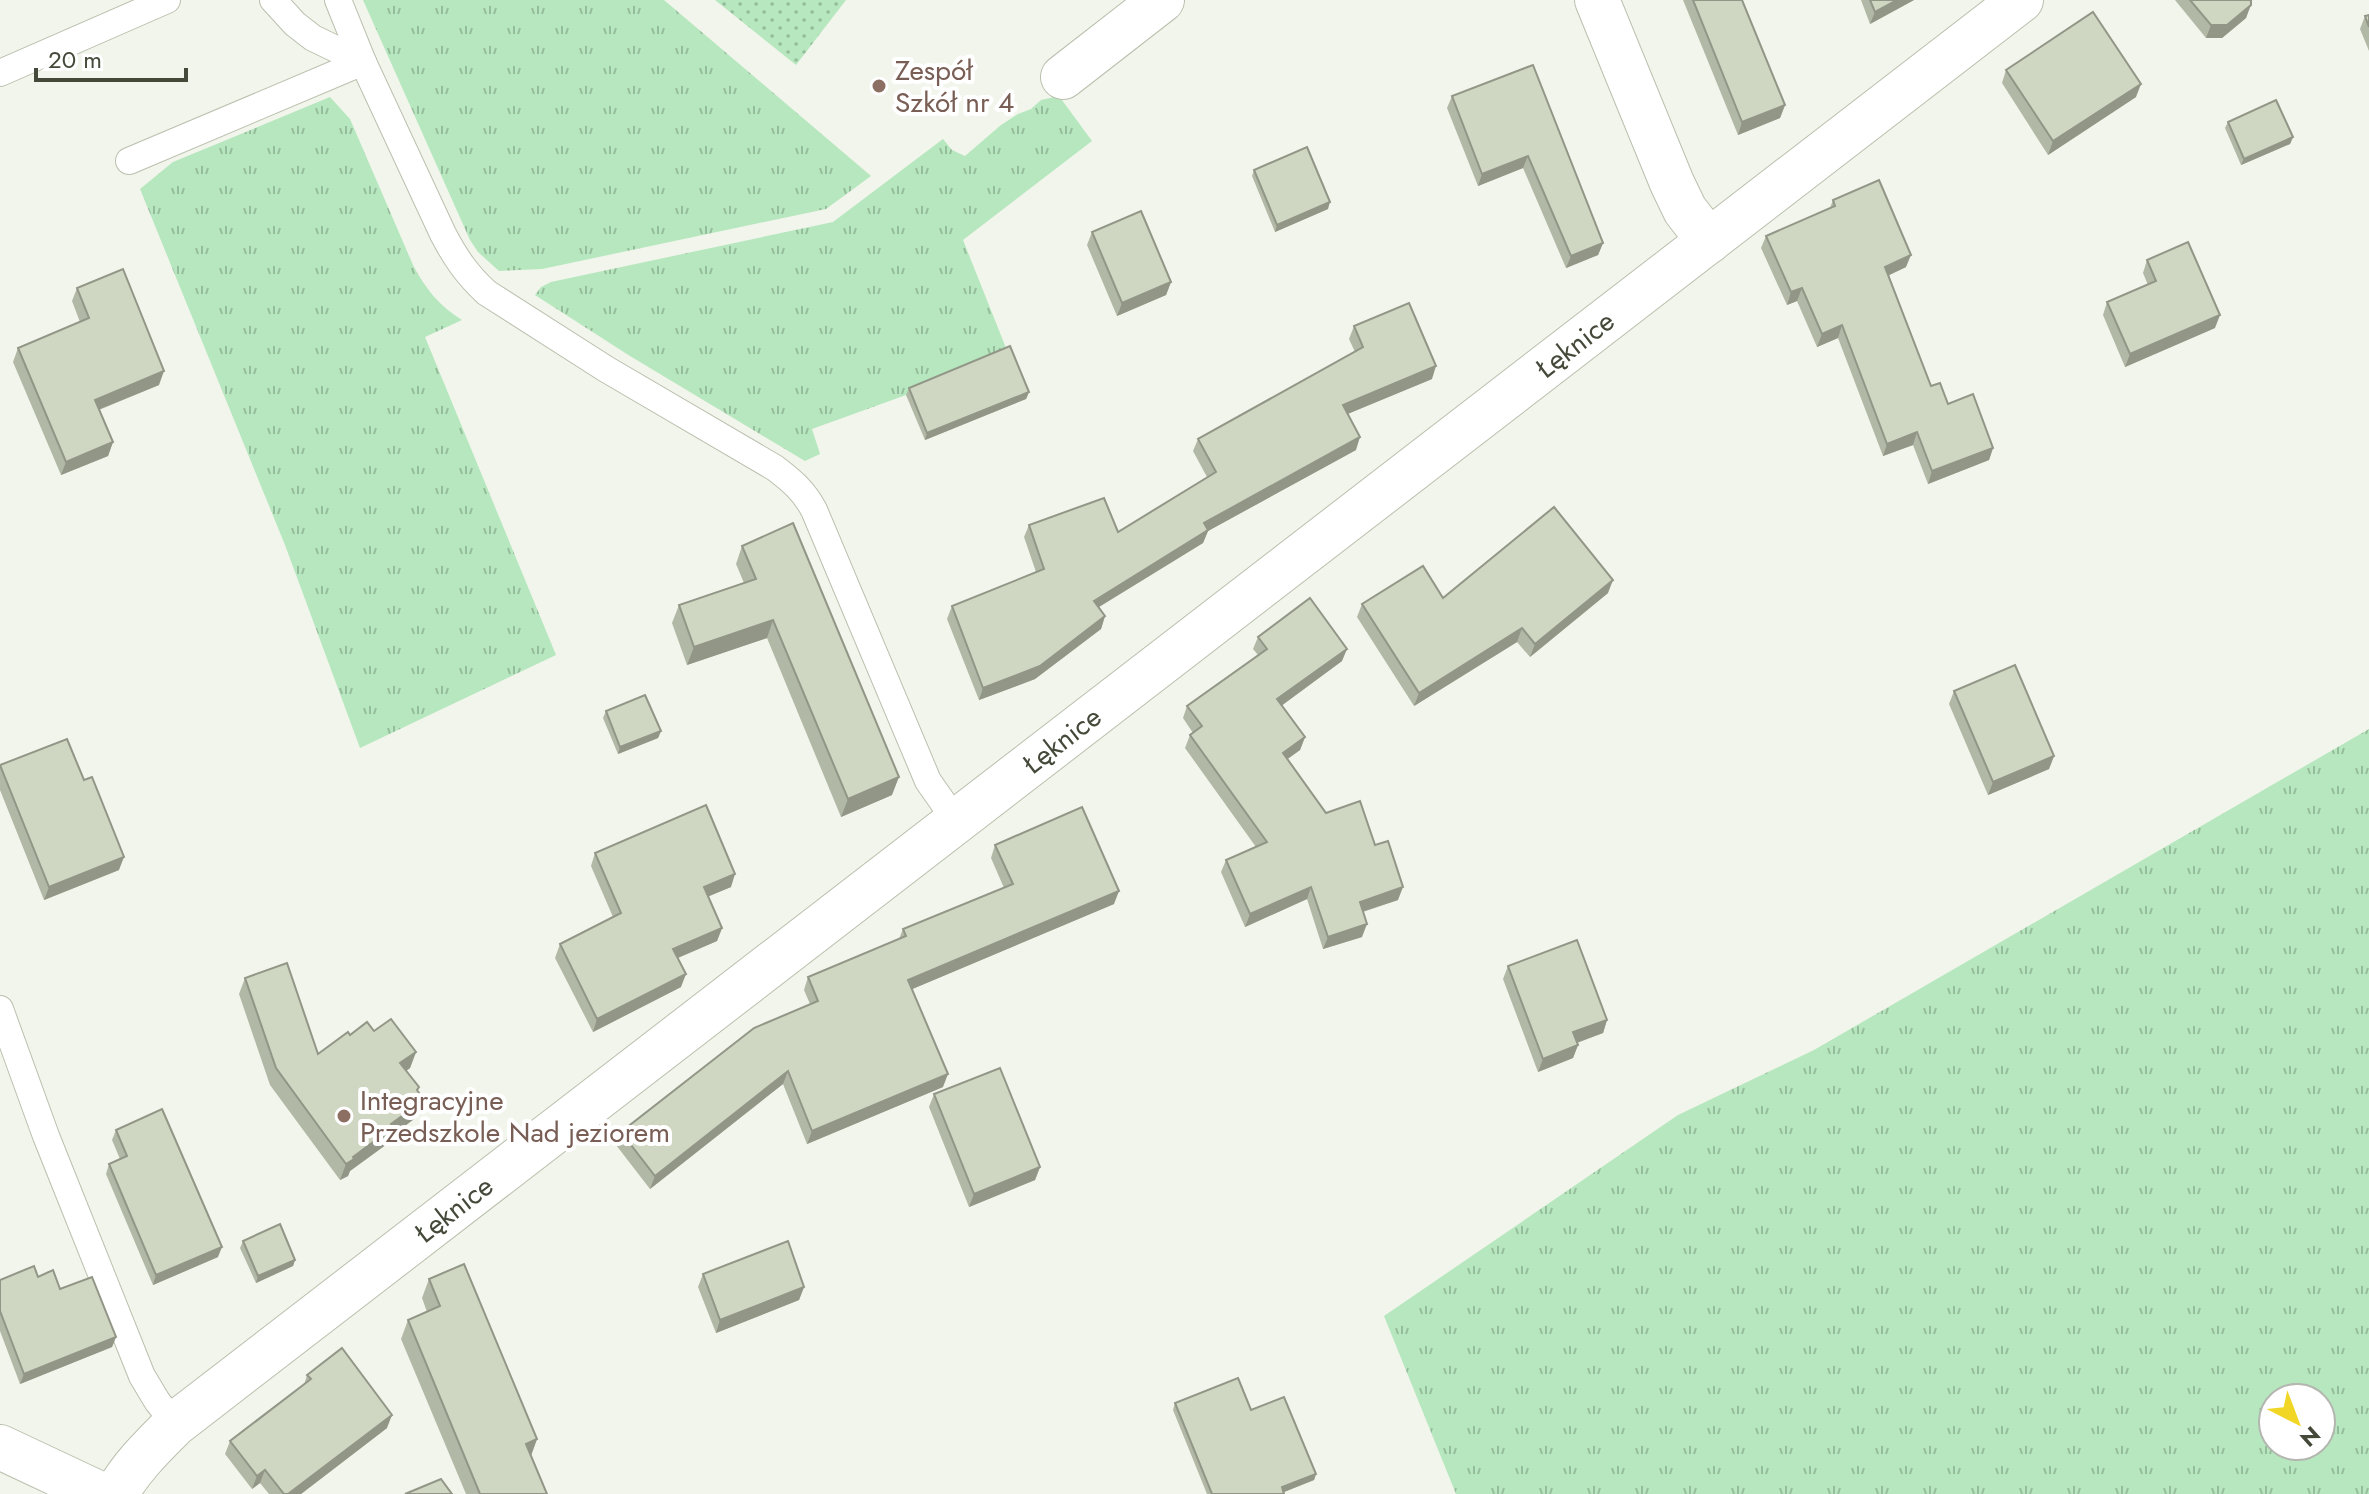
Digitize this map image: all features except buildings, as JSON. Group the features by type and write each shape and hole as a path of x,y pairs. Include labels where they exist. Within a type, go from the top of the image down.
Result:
{"street":[{"path":"1063,77 1162,0"},
{"path":"1597,0 1672,183 1685,210 1709,241"},
{"name":"Łęknice","path":"116,1494 126,1476 175,1424 2021,0"},
{"path":"0,1447 100,1494"}],"lane":[{"path":"273,0 313,38 363,62"},
{"path":"338,0 363,62 443,234 457,261 471,278 487,293 606,369 775,468 805,494 928,781 956,821"},
{"path":"0,73 160,1"},
{"path":"129,161 363,62"},
{"path":"0,1009 46,1136 142,1376 175,1424"}],"green space":[{"path":"363,0 664,0 871,176 826,209 542,269 499,271 470,240"},
{"path":"715,0 846,0 796,65"},
{"path":"1059,96 1092,141 963,240 1008,353 812,429 820,454 805,461 535,295 541,287 551,282 833,222 943,139 952,150 965,156 1018,114 1031,109 1041,100"},
{"path":"330,97 350,119 413,265 440,303 462,320 425,337 556,655 360,748 285,545 140,189 173,162"},
{"path":"2369,729 2369,1494 1456,1494 1384,1316 1678,1115 1814,1050"}],"place":[{"name":"Zespół Szkół nr 4","path":"879,86"},
{"name":"Integracyjne Przedszkole Nad jeziorem","path":"344,1116"}]}
